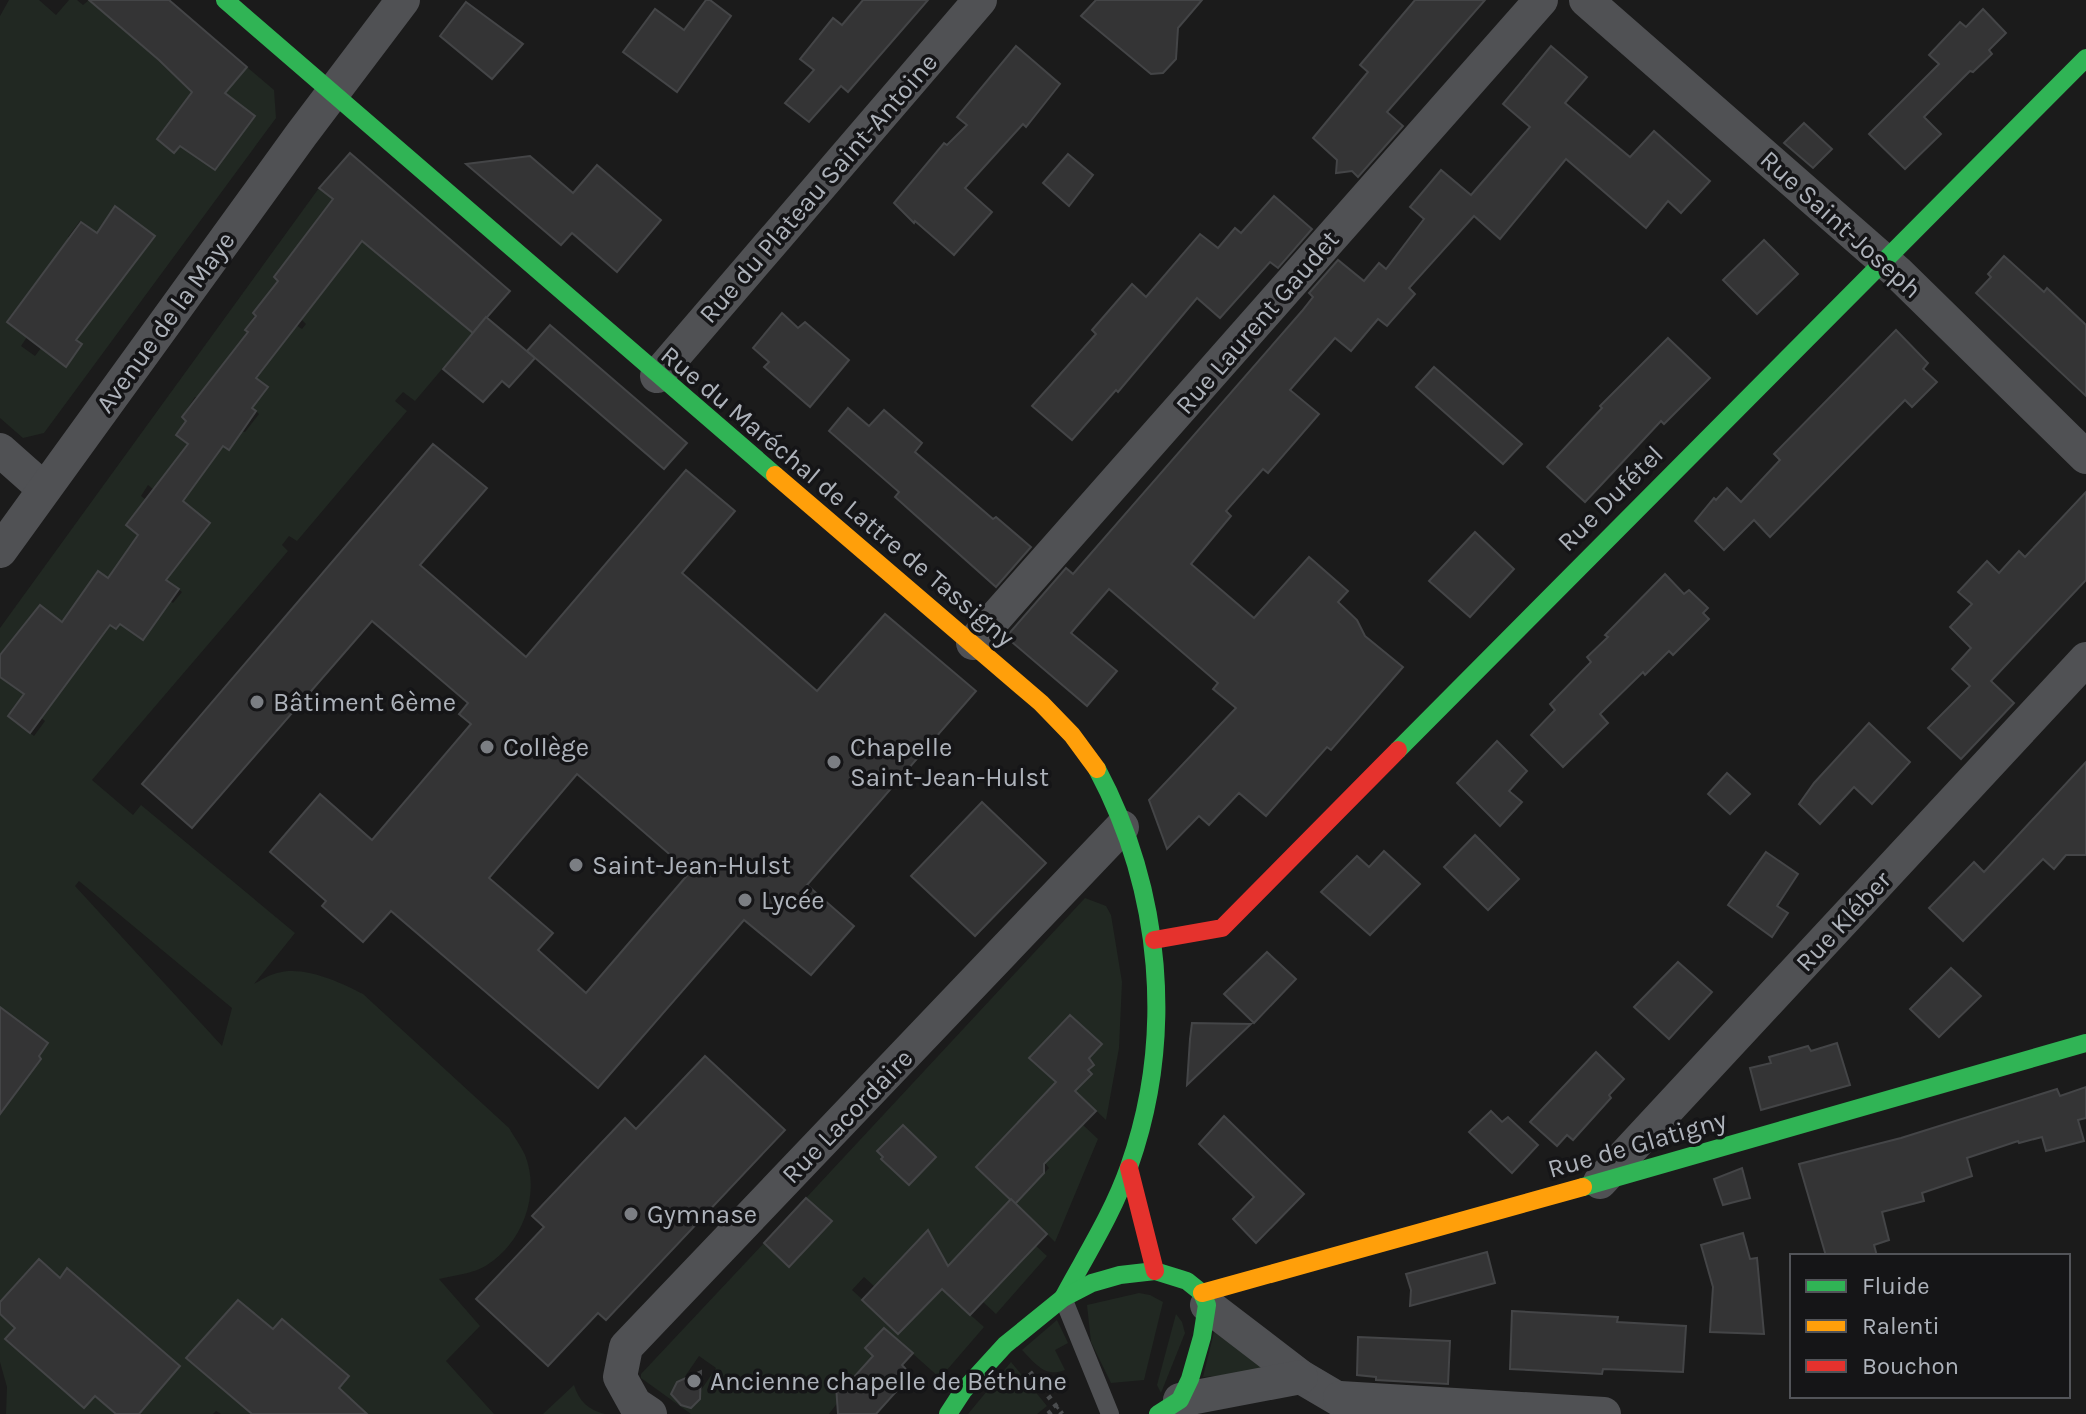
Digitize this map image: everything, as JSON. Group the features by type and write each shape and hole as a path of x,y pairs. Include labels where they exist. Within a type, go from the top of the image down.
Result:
{"main road":[{"name":"Rue du Maréchal de Lattre de Tassigny","path":"225,0 657,376 973,643 1043,706 1076,742 1106,785 1146,898 1154,940 1157,1000 1155,1061 1150,1097 1129,1168 1063,1298"},
{"name":"Rue Dufétel","path":"1154,940 1222,928 2086,58"},
{"name":"Rue de Glatigny","path":"1204,1299 2086,1043"},
{"path":"1129,1168 1155,1271"},
{"path":"948,1414 963,1391 1005,1345 1063,1298 1092,1283 1120,1275 1155,1271 1187,1281 1204,1299 1202,1337 1190,1379 1169,1407"}],"street":[{"name":"Avenue de la Maye","path":"0,551 403,0"},
{"name":"Rue du Plateau Saint-Antoine","path":"657,376 980,0"},
{"name":"Rue Laurent Gaudet","path":"973,643 1541,0"},
{"name":"Rue Saint-Joseph","path":"1586,0 1884,261 2086,457"},
{"path":"0,450 44,489"},
{"name":"Rue Kléber","path":"1600,1182 2086,659"},
{"name":"Rue Lacordaire","path":"650,1414 635,1404 620,1377 626,1347 1122,827"},
{"path":"1204,1299 1301,1377 1351,1406 1604,1414"},
{"path":"1169,1407 1301,1377"}],"lane":[{"path":"1063,1298 1110,1414"}],"path":[{"path":"1005,1345 1062,1414"},
{"path":"1048,1414 1058,1406"}],"shaded area":[{"path":"9,0 39,0 56,15 69,0 77,0 83,5 89,0 162,63 197,84 162,132 215,170 255,116 225,93 247,67 274,90 276,118 44,433 23,438 0,418 0,16","holes":["116,207 155,237 124,278 68,237 80,221 97,233","27,337 76,340 82,345 66,367 41,348 35,356 21,346"]},
{"path":"319,188 339,203 401,265 397,271 423,293 486,317 415,401 403,392 395,401 407,411 297,541 289,536 282,545 288,551 92,780 133,815 141,805 295,933 254,984 277,973 298,971 333,980 363,994 509,1128 525,1155 531,1186 519,1231 499,1256 482,1268 439,1279 480,1326 446,1361 494,1414 367,1414 339,1388 348,1376 283,1319 273,1329 238,1300 196,1347 221,1388 252,1414 221,1414 216,1411 213,1414 139,1414 171,1377 138,1347 67,1269 60,1278 39,1260 0,1302 0,1114 41,1059 39,1057 48,1043 0,1007 0,677 18,690 67,682 92,644 40,605 0,655 0,628","holes":["270,292 303,317 306,324 302,329 296,325 275,352 245,330","244,369 268,387 252,408 259,414 229,450 223,446 212,461 177,436 186,421 182,417 195,397 199,398","158,483 210,522 178,564 126,525 145,499 141,496 148,485 153,489","98,571 108,578 155,572 182,592 173,603 166,598 158,618 143,640 120,624 116,629 97,605 82,593","19,701 45,721 34,736 8,716","79,881 232,1008 222,1046 75,886"]},
{"path":"1085,898 1106,906 1111,915 1122,982 1119,1048 1106,1120 1085,1100 1080,1099 1069,1112 1098,1139 1055,1242 1032,1219 1021,1232 1047,1256 996,1314 968,1288 956,1302 984,1327 940,1378 884,1328 865,1348 873,1356 829,1414 691,1414 641,1378 641,1374 764,1243 790,1267 832,1222 806,1198","holes":["1022,1119 1056,1151 1045,1163 1049,1168 1015,1203","927,1232 863,1300 852,1290 864,1277 875,1287","699,1356 716,1368 701,1390 698,1402 686,1407 677,1403 673,1394"]},
{"path":"1139,1293 1163,1302 1144,1380 1111,1383 1091,1342 1087,1305"},
{"path":"1176,1314 1185,1333 1161,1393 1157,1385"},
{"path":"0,1315 15,1328 5,1340 84,1408 95,1396 116,1414 6,1414 7,1387 0,1362"},
{"path":"1057,1320 1068,1343 1055,1350 1065,1370 1052,1372 1036,1365 1022,1350"},
{"path":"1214,1332 1271,1372 1203,1377"},
{"path":"1011,1362 1047,1406 1037,1414 968,1414"},
{"path":"574,1385 585,1404 605,1414 543,1414"}],"building":[{"path":"89,0 169,0 247,67 225,93 255,116 215,170 180,146 174,153 157,139 192,92"},
{"path":"706,0 731,16 677,92 623,52 655,9 684,30"},
{"path":"863,0 928,0 848,92 841,86 809,122 785,103 814,70 800,59 833,18 842,25"},
{"path":"1096,0 1202,0 1178,28 1176,59 1163,73 1151,74 1081,16"},
{"path":"1415,0 1485,0 1387,112 1403,126 1358,177 1352,171 1336,173 1337,160 1313,138 1368,72 1360,65"},
{"path":"466,2 523,44 492,79 440,36"},
{"path":"1983,9 2006,33 1989,50 1992,54 1973,72 1970,71 1924,117 1941,134 1905,169 1869,134 1939,64 1929,55 1960,22 1966,27"},
{"path":"1016,46 1060,84 1026,127 1023,124 965,188 992,212 954,255 894,203 944,143 947,145 967,125 957,117"},
{"path":"1551,46 1587,77 1565,103 1630,157 1654,131 1710,181 1681,213 1668,201 1646,228 1566,159 1500,239 1474,216 1409,288 1415,294 1387,326 1378,319 1351,351 1335,338 1290,390 1319,414 1268,473 1263,469 1226,511 1231,516 1191,564 1254,618 1309,557 1348,591 1338,602 1357,620 1365,636 1403,667 1331,750 1327,747 1266,816 1239,793 1209,825 1199,816 1167,849 1149,800 1236,708 1213,689 1218,683 1109,589 1071,633 1117,671 1087,706 1006,637 1066,568 1073,574 1302,311 1313,297 1309,293 1338,260 1364,281 1379,263 1386,269 1424,219 1410,207 1441,170 1471,195 1530,127 1503,104"},
{"path":"1804,123 1832,149 1813,168 1784,143"},
{"path":"350,153 510,291 473,333 362,241 256,378 268,387 252,408 256,411 229,450 223,446 183,501 210,523 166,580 179,589 143,640 120,624 116,629 110,625 30,733 8,716 24,694 0,677 0,655 40,605 62,622 98,571 108,578 138,535 126,525 188,444 176,435 186,421 182,417 248,332 245,330 256,316 253,313 278,281 274,277 333,199 319,188"},
{"path":"1068,154 1093,175 1069,206 1043,183"},
{"path":"530,156 573,193 597,165 661,220 617,272 572,233 561,245 466,164"},
{"path":"1274,196 1312,229 1278,268 1270,262 1220,318 1197,298 1118,392 1116,390 1072,440 1032,406 1096,334 1092,330 1132,284 1146,297 1200,234 1218,248 1235,228 1241,233"},
{"path":"115,206 155,236 76,340 82,344 66,367 7,322 81,222 97,233"},
{"path":"1764,240 1798,274 1757,314 1723,280"},
{"path":"2004,256 2044,292 2047,288 2086,325 2086,396 1976,293"},
{"path":"782,313 798,328 805,322 849,360 810,407 764,367 769,362 753,348"},
{"path":"486,317 535,358 509,387 502,381 483,402 443,369"},
{"path":"550,325 687,443 664,469 527,351"},
{"path":"1896,330 1928,363 1923,369 1937,382 1912,407 1905,400 1770,537 1754,520 1724,550 1695,521 1727,488 1741,502 1780,460 1774,454"},
{"path":"1668,338 1710,378 1664,424 1661,421 1585,502 1547,467 1602,408 1600,406"},
{"path":"1434,367 1522,444 1503,464 1416,387"},
{"path":"848,408 869,426 884,410 922,443 915,452 993,519 996,517 1031,547 996,587 895,497 899,492 829,431"},
{"path":"433,444 487,488 420,565 526,657 686,470 735,511 682,573 817,691 885,614 976,691 807,885 854,926 811,975 744,920 598,1088 391,911 363,942 322,906 326,901 270,852 320,794 372,840 471,724 459,714 468,703 372,621 192,828 142,784","holes":["577,774 690,872 586,993 538,950 553,933 489,878"]},
{"path":"2086,492 2086,580 1991,681 2014,703 1961,759 1928,728 1970,686 1952,669 1971,648 1950,627 1972,604 1958,592 1987,561 1999,573 2019,551 2025,557"},
{"path":"1475,532 1514,569 1470,617 1429,581"},
{"path":"1665,574 1684,594 1689,590 1708,608 1703,613 1709,619 1673,655 1669,651 1645,675 1643,672 1600,714 1608,723 1563,767 1531,735 1555,710 1550,704 1591,662 1587,657 1608,637 1605,635"},
{"path":"1869,723 1910,762 1872,804 1854,787 1820,824 1799,804"},
{"path":"1497,741 1527,771 1509,791 1522,802 1500,826 1457,783"},
{"path":"2086,762 2086,855 2066,855 2054,869 2043,859 1963,941 1929,908 1974,862 1984,872"},
{"path":"1727,773 1750,794 1730,814 1708,794"},
{"path":"982,802 1046,863 975,936 911,876"},
{"path":"1475,835 1519,879 1488,910 1444,867"},
{"path":"1384,851 1420,884 1370,935 1321,892 1357,856 1369,867"},
{"path":"1766,852 1798,874 1777,906 1788,913 1772,937 1728,905"},
{"path":"1267,952 1296,979 1254,1023 1224,994"},
{"path":"1678,962 1712,992 1669,1039 1634,1007"},
{"path":"1951,968 1981,996 1939,1037 1910,1009"},
{"path":"0,1007 48,1043 39,1056 41,1059 0,1114"},
{"path":"1070,1015 1102,1044 1089,1058 1094,1065 1088,1070 1092,1074 1075,1091 1096,1111 1044,1164 1044,1173 1015,1204 976,1167 1056,1082 1029,1058"},
{"path":"1192,1023 1251,1024 1187,1085 1190,1039"},
{"path":"1837,1043 1850,1085 1761,1110 1750,1068 1771,1063 1769,1057 1808,1046 1811,1051"},
{"path":"1596,1052 1624,1079 1573,1140 1567,1135 1557,1146 1530,1122"},
{"name":"Gymnase","path":"705,1056 785,1130 606,1320 598,1313 548,1366 476,1299 544,1227 532,1216 625,1118 636,1129"},
{"path":"2086,1087 2086,1118 2078,1120 2084,1141 2046,1151 2042,1137 2018,1141 1967,1158 1972,1176 1922,1193 1924,1201 1882,1212 1889,1240 1874,1245 1876,1254 1825,1254 1799,1164 1901,1138 2057,1089 2060,1096"},
{"path":"1491,1111 1502,1122 1508,1117 1538,1145 1512,1173 1469,1132"},
{"path":"1224,1116 1304,1194 1256,1243 1233,1219 1254,1197 1199,1144"},
{"path":"903,1125 936,1157 909,1185 881,1159 883,1157 877,1151"},
{"path":"1742,1168 1750,1198 1723,1205 1714,1179"},
{"path":"806,1198 832,1221 789,1267 764,1243"},
{"path":"1011,1199 1047,1234 970,1315 942,1289 898,1334 862,1300 928,1230 948,1266"},
{"path":"1743,1233 1750,1259 1757,1258 1764,1334 1710,1332 1713,1287 1701,1245"},
{"path":"1487,1252 1495,1283 1410,1306 1411,1290 1406,1274"},
{"path":"39,1259 60,1278 67,1268 180,1366 139,1414 116,1414 95,1396 84,1408 5,1339 15,1328 0,1314 0,1302"},
{"path":"238,1300 273,1329 282,1319 349,1376 339,1388 367,1414 252,1414 186,1358"},
{"path":"1512,1311 1618,1317 1617,1322 1686,1326 1683,1372 1603,1369 1602,1374 1510,1369"},
{"path":"884,1328 913,1353 902,1365 911,1375 876,1414 838,1414 836,1385 846,1386 873,1356 865,1348"},
{"path":"1358,1337 1450,1341 1448,1384 1376,1380 1376,1377 1357,1375"},
{"name":"Ancienne chapelle de Béthune","path":"701,1371 700,1399 691,1408 681,1405 671,1394 677,1382"}],"traffic: fast":[{"path":"225,0 775,475"},
{"path":"1398,750 2086,58"},
{"path":"1063,1298 1123,1184 1143,1118 1153,1067 1155,965 1148,914 1136,864 1119,816 1097,769"},
{"path":"1583,1187 2086,1043"},
{"path":"948,1414 963,1391 1005,1345 1063,1298 1092,1283 1120,1275 1155,1271 1187,1281 1202,1293 1207,1305 1190,1379 1180,1400 1158,1414"}],"traffic: slow":[{"path":"775,475 1041,703 1072,735 1097,769"},
{"path":"1202,1293 1583,1187"}],"traffic: jam":[{"path":"1154,940 1222,928 1398,750"},
{"path":"1129,1168 1155,1271"}],"place":[{"name":"Bâtiment 6ème","path":"257,702"},
{"name":"Collège","path":"487,747"},
{"name":"Chapelle Saint-Jean-Hulst","path":"834,762"},
{"name":"Saint-Jean-Hulst","path":"576,865"},
{"name":"Lycée","path":"745,900"},
{"name":"Gymnase","path":"631,1214"},
{"name":"Ancienne chapelle de Béthune","path":"694,1381"}]}
